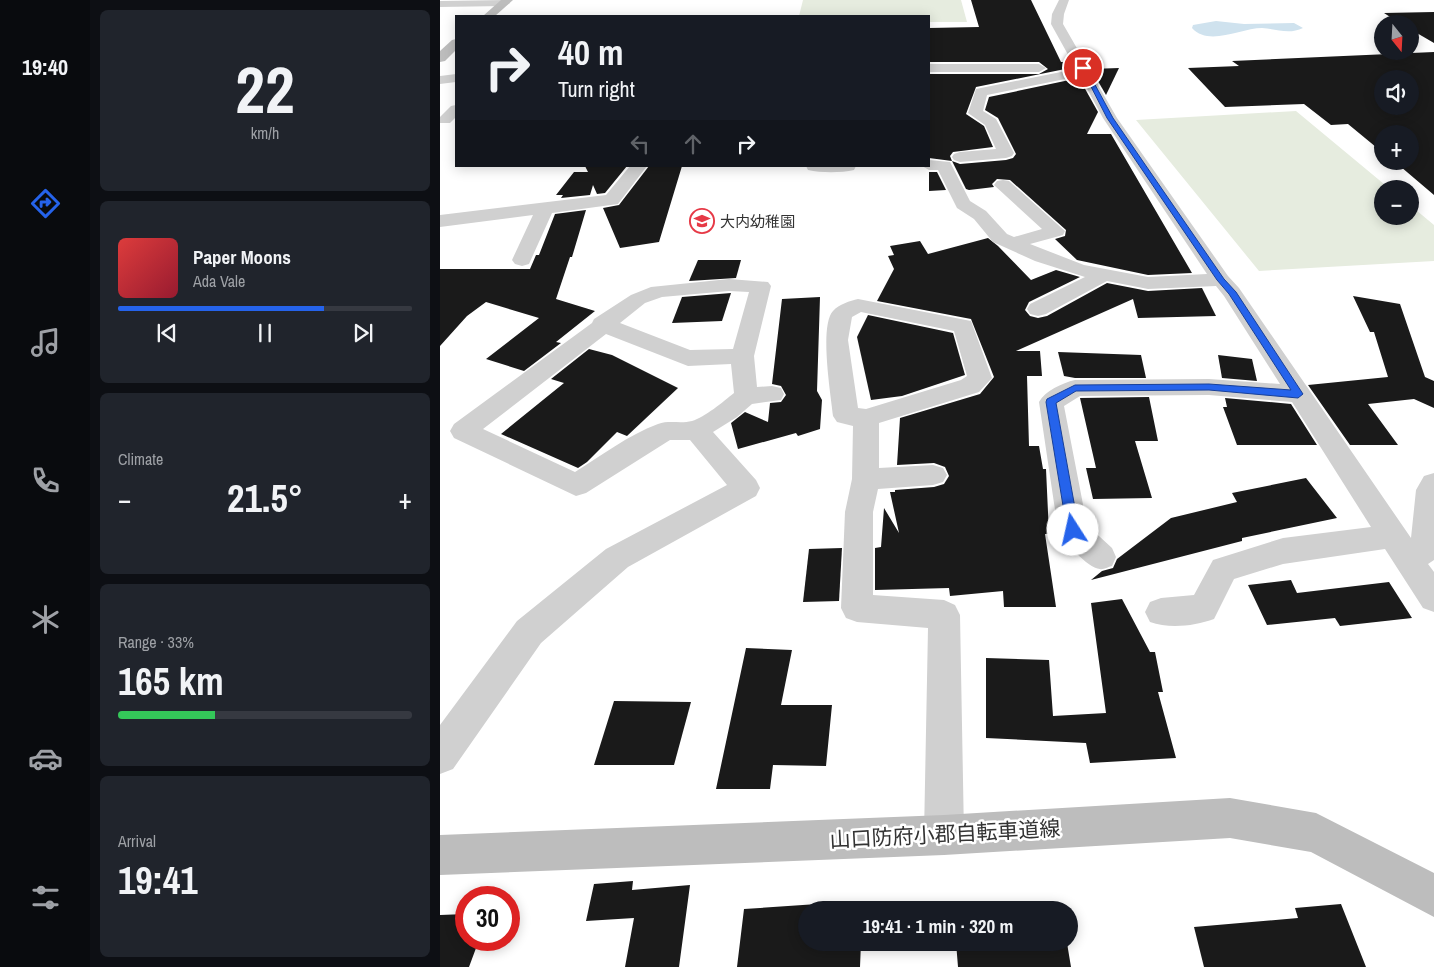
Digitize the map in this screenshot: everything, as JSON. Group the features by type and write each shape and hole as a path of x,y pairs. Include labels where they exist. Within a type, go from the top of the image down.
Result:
{"main road":[{"path":"489,15 507,1"},
{"path":"440,58 455,45"},
{"name":"山口防府小郡自転車道線","path":"440,855 944,835 1230,818 1316,833 1434,896"}],"street":[{"path":"1064,0 1058,14 1057,24 1110,118 1221,280 1232,292 1434,598"},
{"path":"440,4 507,1"},
{"path":"930,68 1084,70"},
{"path":"960,157 1006,152 991,122 975,114 982,92 1084,70"},
{"path":"440,80 455,78"},
{"path":"445,120 455,110"},
{"path":"930,165 944,164 963,204 980,215 1000,238 1014,244 1080,270 1148,283 1221,280"},
{"path":"440,221 612,200 638,167"},
{"path":"1014,244 1056,231 1008,189 1033,190"},
{"path":"522,260 545,208"},
{"path":"1038,309 1104,275"},
{"path":"746,396 742,356 761,286 729,285 658,291 638,299 602,324 464,431 576,485 641,444 666,432 697,430 746,396 772,394"},
{"path":"858,305 963,326 980,378 970,386 866,418 846,416 837,340 842,314 858,305"},
{"path":"602,324 688,358 742,356"},
{"path":"1101,557 1073,530 1051,402 1075,388 1209,387 1298,394"},
{"path":"866,418 866,479 859,512 857,608 944,615 944,835"},
{"path":"440,756 529,632 617,558 746,488 697,430"},
{"path":"866,479 933,475"},
{"path":"1161,612 1203,609 1224,569 1283,551 1400,548 1423,552 1429,514 1430,490 1434,484"}],"shaded area":[{"path":"803,0 961,0 967,22 930,22 930,15 799,15"},
{"path":"1296,111 1379,180 1374,180 1374,225 1419,225 1419,212 1434,225 1434,261 1259,271 1136,120"}],"water":[{"path":"1216,21 1244,24 1294,23 1303,28 1288,31 1262,28 1226,35 1207,36 1192,28 1193,25"}],"building":[{"path":"971,0 1031,0 1061,62 1067,62 1070,68 976,87 966,114 984,126 993,147 953,152 950,156 952,161 930,158 930,74 1039,74 1048,69 1039,62 930,62 930,28 979,27"},
{"path":"1434,12 1434,43 1419,34 1419,15 1387,15 1384,13"},
{"path":"1434,52 1434,195 1419,182 1419,180 1416,180 1405,170 1419,170 1419,125 1374,125 1374,145 1348,124 1331,125 1304,104 1225,107 1188,68 1239,66 1232,61 1374,55 1374,60 1419,60 1419,53"},
{"path":"1119,68 1106,95 1091,69"},
{"path":"1079,78 1098,112 1087,134 1111,134 1192,273 1148,275 1077,260 1055,239 1065,236 1066,230 1010,180 997,179 992,184 994,187 969,190 966,189 952,161 960,164 1006,160 1013,158 1016,154 998,118 985,110 989,97"},
{"path":"586,167 626,167 605,193 597,194 593,185 590,195 561,198 563,195 556,195 574,172 588,172"},
{"path":"648,167 682,167 659,242 620,248 603,208 619,205"},
{"path":"929,172 937,172 946,190 929,191"},
{"path":"586,210 572,257 570,257 556,299 595,311 556,342 561,343 524,371 486,359 539,318 486,302 467,316 440,346 440,269 530,269 536,255 539,255 555,214"},
{"path":"988,238 1031,280 1056,270 1080,277 1029,302 1025,310 1030,316 1038,318 1047,316 1107,283 1148,291 1202,288 1216,316 1138,318 1133,299 1016,351 1040,351 1042,376 1027,376 1029,446 1039,446 1043,469 1046,469 1049,534 1045,534 1056,607 1004,607 1003,591 950,596 949,588 875,590 875,548 881,547 884,508 899,533 890,492 934,487 944,484 949,476 945,467 934,463 897,465 900,418 980,394 994,377 971,319 877,301 894,269 888,256 894,255 890,246 920,241 928,254"},
{"path":"698,260 741,260 736,278 689,281"},
{"path":"731,293 722,321 672,323 682,297"},
{"path":"1353,296 1400,304 1425,377 1434,381 1434,408 1414,399 1368,404 1398,445 1350,445 1308,385 1388,377 1374,332 1370,332"},
{"path":"820,297 817,391 822,400 820,429 798,436 796,433 738,449 731,423 745,412 768,422 770,403 781,402 786,395 781,386 772,384 782,299"},
{"path":"868,315 953,333 965,375 902,396 871,400 857,337"},
{"path":"589,349 612,355 678,388 627,436 617,432 587,462 578,468 501,434 564,383 551,379"},
{"path":"1058,352 1141,355 1146,378 1075,378 1064,376"},
{"path":"1218,355 1252,359 1257,381 1222,378"},
{"path":"1149,397 1158,441 1135,441 1152,498 1093,499 1086,468 1096,468 1080,398"},
{"path":"1225,398 1291,404 1317,445 1237,445 1223,407 1227,407"},
{"path":"1306,478 1337,518 1242,538 1242,541 1091,580 1102,571 1113,568 1117,559 1171,518 1237,502 1232,493"},
{"path":"842,548 839,601 803,602 809,549"},
{"path":"1291,580 1297,593 1389,582 1412,618 1340,626 1335,618 1267,625 1248,585"},
{"path":"1122,599 1150,652 1155,652 1163,692 1158,692 1176,758 1090,763 1086,743 986,738 986,658 1049,660 1053,716 1106,713 1091,603"},
{"path":"746,648 792,650 781,705 832,705 826,766 773,765 770,789 716,789"},
{"path":"614,701 691,702 674,765 594,765"},
{"path":"633,881 632,890 690,885 679,967 625,967 634,918 586,921 594,884"},
{"path":"1341,904 1366,967 1204,967 1194,927 1298,918 1295,908"},
{"path":"798,905 798,951 861,951 860,967 737,967 744,909"},
{"path":"455,914 455,951 475,951 469,967 440,967 440,915"},
{"path":"957,951 1068,951 1071,967 958,967"}],"place":[{"name":"大内幼稚園","path":"702,221"}],"route":[{"path":"1073,530 1051,402 1075,388 1209,387 1298,394 1232,292 1221,280 1110,118 1083,68"}]}
